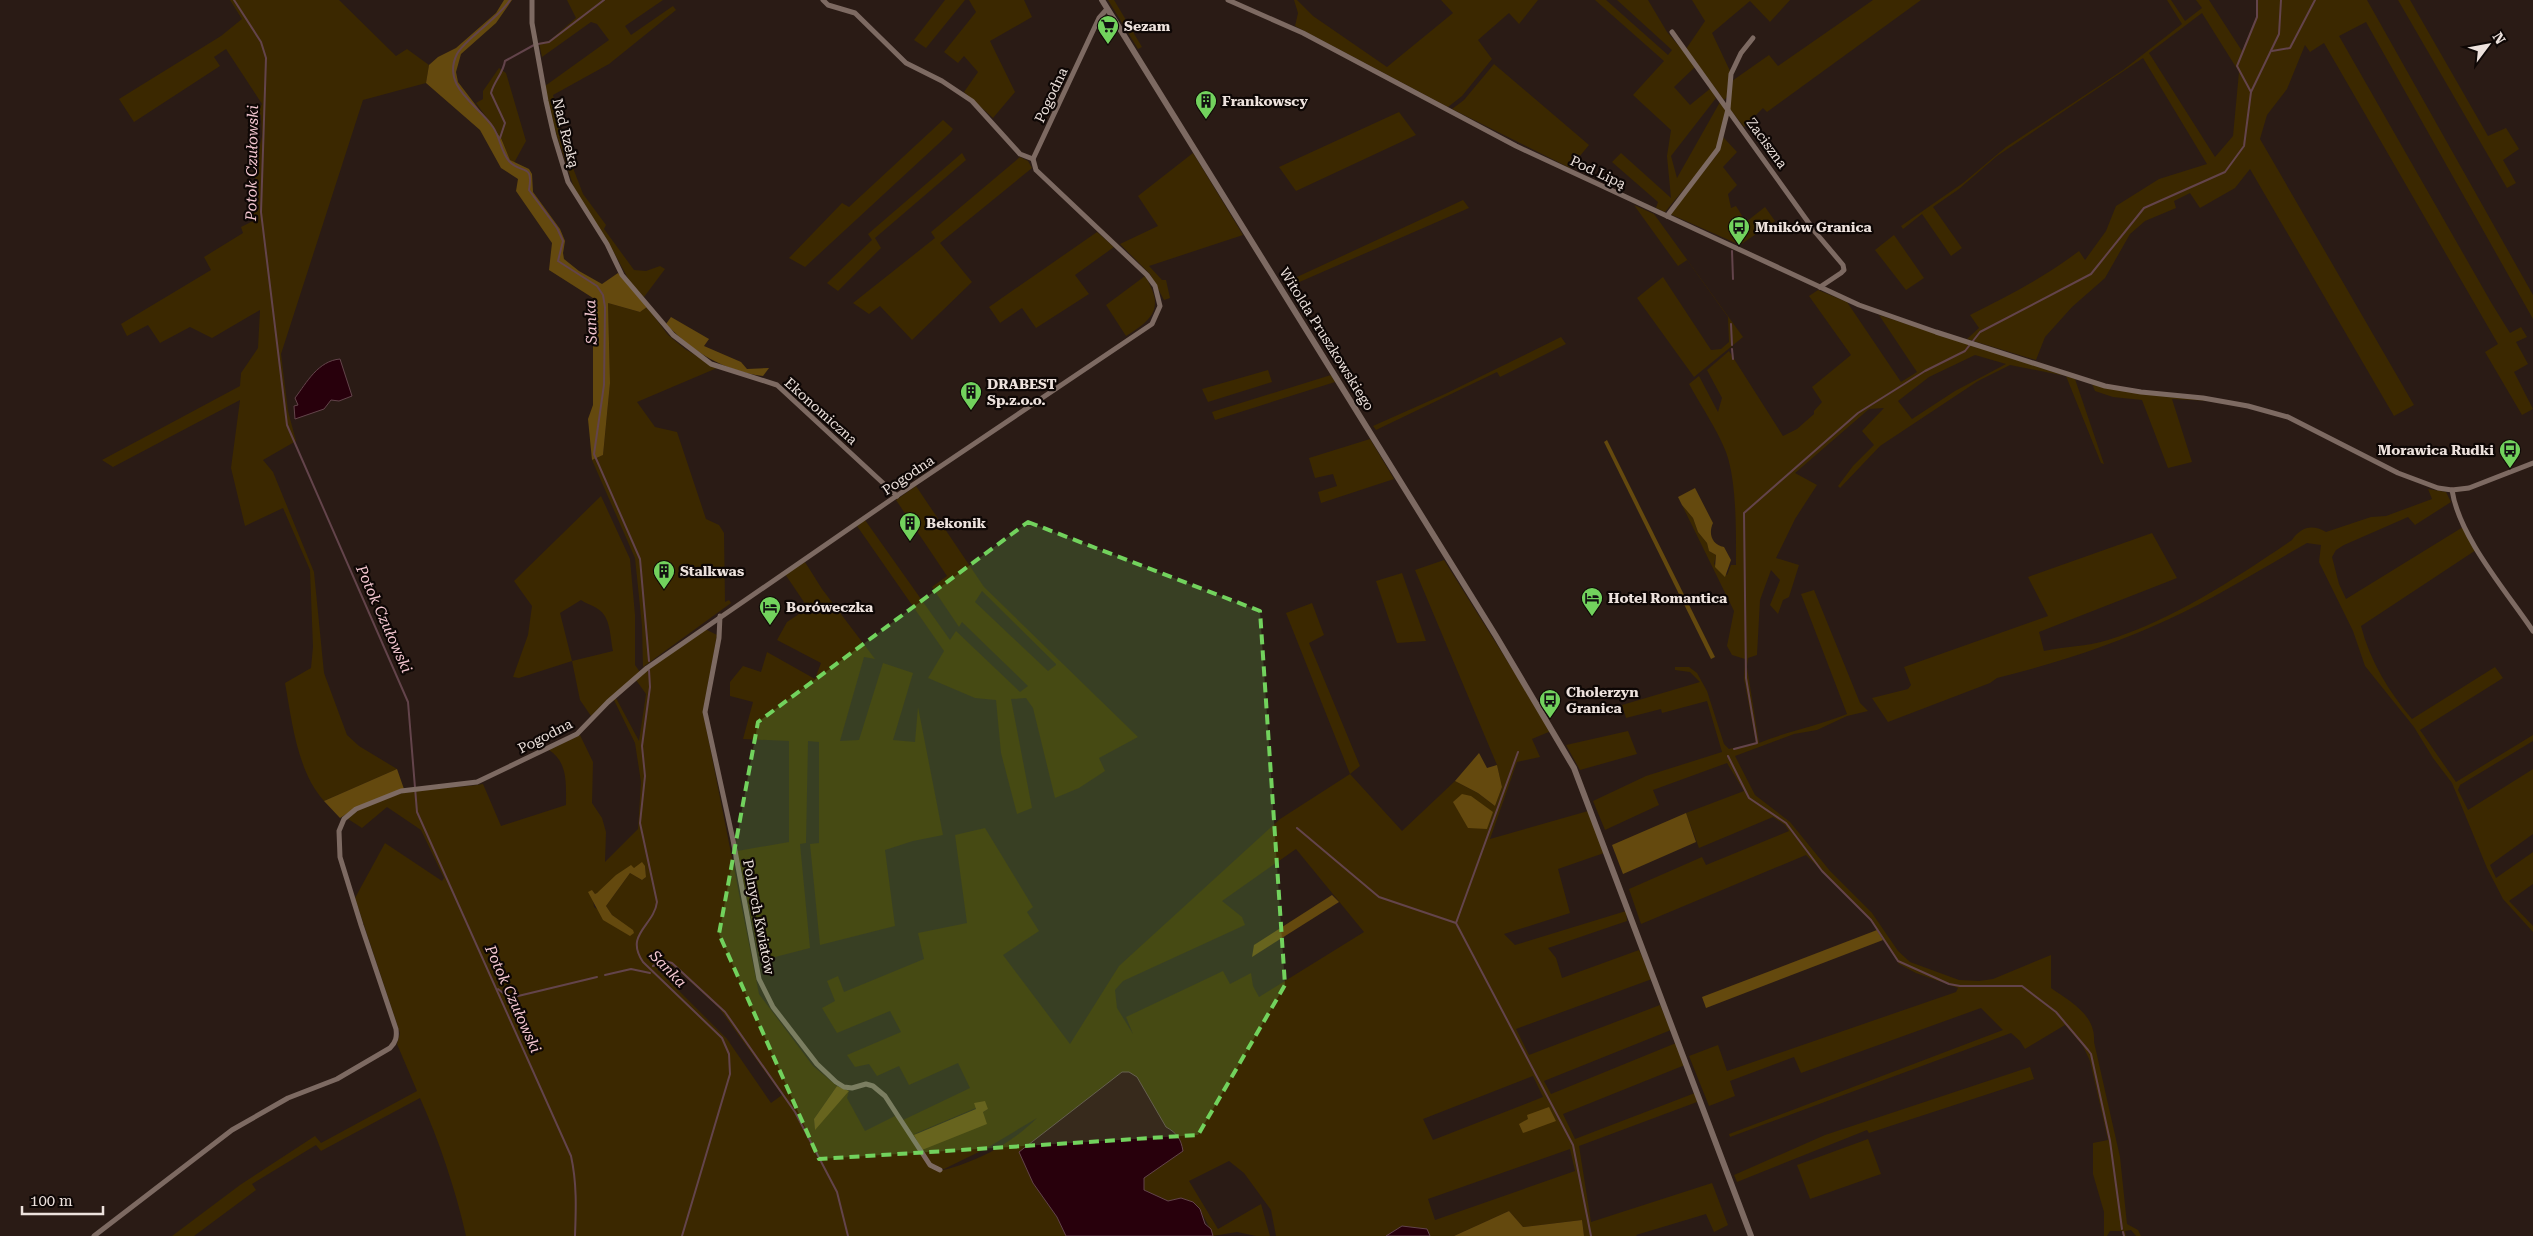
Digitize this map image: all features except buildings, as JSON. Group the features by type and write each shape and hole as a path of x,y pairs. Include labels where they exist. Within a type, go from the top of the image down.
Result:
{"street":[{"name":"Nad Rzeką","path":"532,0 532,23 544,90 563,168 570,187 614,260"},
{"path":"823,0 828,5 855,13 861,17 906,63 942,81 972,102 1020,154 1033,160"},
{"name":"Witolda Pruszkowskiego","path":"1102,0 1530,692 1580,781 1751,1236"},
{"name":"Pod Lipą","path":"1228,0 1303,33 1516,146 1859,305 1970,344 2105,386 2141,392 2203,398 2248,406 2288,417 2398,473 2428,485 2452,490"},
{"name":"Pogodna","path":"94,1236 232,1130 288,1098 337,1079 390,1048 395,1043 396,1029 360,925 340,857 339,831 344,819 356,809 401,791 477,782 578,734 608,702 647,668 720,616 1137,336 1152,324 1160,306 1158,295 1147,275 1036,170 1033,160 1099,18 1108,9"},
{"name":"Zaciszna","path":"1672,32 1816,233 1844,267 1837,276 1820,287"},
{"path":"1667,216 1718,149 1728,108 1731,74 1735,63 1753,38"},
{"name":"Ekonomiczna","path":"614,260 622,275 662,323 688,347 711,364 777,385 897,496"},
{"path":"2533,463 2477,485 2452,490 2454,501 2473,540 2496,579 2533,631"},
{"name":"Polnych Kwiatów","path":"720,616 719,638 705,712 735,850 759,979 773,1007 817,1064 844,1087 852,1088 866,1084 873,1086 885,1096 930,1165 940,1170"}],"highlighted area":[{"path":"1028,522 1260,611 1285,985 1198,1135 819,1159 719,934 758,722"}],"shaded area":[{"path":"230,0 339,0 396,56 407,49 429,65 426,83 363,100 281,354 288,411 296,441 263,460 273,472 314,572 324,673 347,735 359,746 397,769 324,801 307,775 297,745 285,683 311,668 313,647 310,570 283,508 245,526 231,468 240,400 113,467 102,460 240,386 241,373 258,348 260,310 212,338 190,327 160,343 148,325 127,336 121,324 211,270 204,257 243,233 241,227 253,221 256,189 253,160 257,158 262,136 261,115 257,112 262,104 226,49 214,57 220,66 134,122 119,99 221,36 242,19"},
{"path":"504,0 512,0 496,23 461,54 456,72 458,82 501,138 510,160 529,169 532,174 533,192 560,229 565,241 564,259 579,271 602,284 618,273 647,307 640,312 608,303 610,383 603,455 592,460 588,419 593,405 593,298 549,270 552,243 516,191 518,179 501,168 480,130 426,83 429,65 438,57 456,48 496,13"},
{"path":"567,0 663,0 625,26 631,35 673,6 676,10 609,64 553,95 568,155 583,194 606,225 604,229 634,270 646,271 660,266 665,269 644,297 630,282 612,249 575,191 552,121 545,86 609,40 597,24 591,22 542,57 539,43 549,41 576,18"},
{"path":"945,0 965,0 926,48 914,40"},
{"path":"969,0 1024,0 1032,17 990,41 1015,92 993,118 964,92 978,72 964,56 958,63 944,52 976,12"},
{"path":"1108,0 1114,0 1142,47 1138,49"},
{"path":"1294,0 1297,0 1313,16 1387,67 1453,13 1441,0 1538,0 1519,24 1509,13 1478,40 1492,59 1462,96 1448,107 1295,26 1298,13"},
{"path":"1595,0 1606,0 1668,55 1672,50 1617,0 1648,0 1667,32 1696,66 1674,87 1690,105 1711,88 1716,98 1671,156 1677,178 1720,102 1726,109 1717,149 1665,212 1656,208 1658,202 1612,162 1621,153 1671,198 1667,156 1671,130 1633,95 1664,61"},
{"path":"1692,0 1790,0 1770,22 1750,1 1712,33 1731,73 1727,97 1724,100 1686,49 1705,21"},
{"path":"1873,0 1921,0 1767,112 1763,108 1744,127 1729,108 1732,81 1769,55 1778,66"},
{"path":"2167,0 2171,0 2185,21 2202,8 2196,0 2209,0 2242,51 2256,17 2256,0 2367,0 2533,295 2533,319 2366,22 2339,36 2510,333 2521,327 2527,337 2516,342 2528,364 2514,372 2533,409 2522,415 2485,352 2498,344 2324,43 2310,52 2305,45 2287,89 2267,115 2260,139 2414,405 2394,416 2250,169 2235,188 2200,208 2190,193 2174,201 2176,208 2145,221 2130,234 2105,278 2072,307 2045,337 2036,360 1967,339 1979,328 1970,315 2040,278 2079,251 2085,260 2106,231 2116,206 2159,179 2207,164 2143,58 1997,156 1959,189 1933,207 1962,248 1951,256 1922,214 1903,229 1901,226 1963,183 2006,147 2123,70 2182,24","holes":["2202,13 2239,72 2233,136 2215,157 2149,53"]},
{"path":"2398,0 2410,0 2488,136 2506,128 2519,149 2503,160 2516,183 2507,188"},
{"path":"1494,64 1589,145 1570,168 1452,109 1464,100"},
{"path":"499,68 506,73 526,141 514,163 510,160 501,138 476,103 483,99 483,91"},
{"path":"1399,112 1416,135 1296,191 1279,167"},
{"path":"943,120 953,129 950,133 805,267 789,258 842,203 849,207"},
{"path":"1723,137 1737,152 1723,167 1737,185 1728,194 1731,208 1736,206 1746,222 1765,207 1775,221 1740,245 1670,214 1719,152"},
{"path":"962,153 966,160 875,238 881,248 838,291 827,283 872,240 868,234"},
{"path":"1193,153 1243,235 1149,266 1162,280 1166,280 1170,298 1164,300 1150,274 1120,244 1158,226 1138,196"},
{"path":"1020,157 1028,161 1032,168 940,243 972,282 912,340 880,306 869,314 853,303 935,238 931,232"},
{"path":"1463,200 1469,208 1288,287 1284,283"},
{"path":"1634,205 1654,214 1743,337 1694,377 1637,298 1663,277 1711,350 1721,349 1729,342 1728,317 1687,260 1678,266"},
{"path":"1097,232 1114,247 1075,275 1089,294 1036,328 1022,308 1000,323 989,307"},
{"path":"1894,235 1924,278 1906,290 1875,250"},
{"path":"1145,276 1154,296 1154,311 1144,323 1126,336 1106,305"},
{"path":"1818,290 1847,302 1901,382 1917,372 1879,315 2066,376 2010,365 1978,381 1880,446 1840,488 1838,486 1853,466 1874,445 1862,431 1884,408 1869,409 1795,473 1817,485 1795,519 1776,558 1799,565 1789,597 1783,600 1778,614 1770,605 1780,580 1771,570 1760,600 1757,655 1748,658 1747,667 1759,743 1847,714 1801,594 1814,590 1860,703 1868,711 1847,716 1817,730 1794,734 1735,756 1755,795 1790,822 1830,871 1872,913 1898,951 1910,962 1959,980 1979,981 1993,979 2051,955 2051,988 2081,1010 2091,1024 2094,1033 2094,1042 2120,1157 2127,1224 2138,1230 2141,1236 2136,1236 2131,1230 2125,1231 2126,1236 2123,1236 2122,1231 2110,1231 2107,1236 2104,1236 2104,1212 2093,1174 2093,1143 2108,1140 2090,1061 2083,1046 2065,1025 2025,1049 2020,1041 2011,1033 1730,1137 1729,1134 2003,1030 1981,1008 1801,1073 1794,1057 1730,1081 1735,1096 1709,1106 1689,1056 1718,1045 1727,1071 1956,992 1958,988 1916,973 1899,964 1870,919 1806,855 1641,924 1629,889 1702,857 1706,865 1789,831 1785,825 1773,817 1699,848 1686,813 1744,791 1727,763 1653,790 1659,805 1605,830 1593,801 1646,776 1722,752 1707,701 1662,713 1661,709 1626,718 1622,705 1700,682 1690,672 1675,670 1675,667 1689,667 1697,673 1707,691 1724,744 1729,749 1756,743 1744,679 1745,659 1732,655 1727,646 1734,611 1682,505 1693,518 1698,532 1707,543 1709,551 1716,555 1714,564 1727,575 1731,565 1736,565 1735,508 1730,464 1718,435 1689,384 1699,376 1718,412 1722,398 1707,370 1729,351 1783,436 1797,429 1814,414 1814,411 1822,402 1812,387 1851,355 1809,296","holes":["1975,355 2006,364 1955,391 1912,419 1898,401 1929,377"]},
{"path":"608,303 640,312 647,307 668,335 685,349 717,368 637,402 655,427 677,432 706,519 719,525 724,533 725,602 729,600 731,603 643,667 642,626 635,558 592,460 603,455 610,383"},
{"path":"671,317 709,339 704,346 741,362 747,369 769,368 763,376 735,370 710,359 687,343 666,324"},
{"path":"1561,337 1566,344 1500,377 1497,372 1376,430 1373,426 1445,394"},
{"path":"340,359 352,396 339,401 331,400 324,409 295,419 294,406 298,405 295,398 309,379 325,364"},
{"path":"1268,370 1272,382 1208,402 1202,389"},
{"path":"1331,375 1335,382 1215,420 1212,412"},
{"path":"2066,376 2075,379 2104,464 2101,463"},
{"path":"2092,384 2211,401 2172,399 2192,462 2168,468 2142,400 2113,397 2095,391"},
{"path":"1370,439 1394,479 1321,503 1318,492 1337,486 1333,474 1315,478 1309,458"},
{"path":"1607,440 1715,657 1711,659 1604,442"},
{"path":"916,486 984,587 1138,737 1099,758 1105,771 1079,788 1055,798 1033,708 1026,698 1011,699 1032,808 1017,814 1001,753 996,700 975,698 928,678 944,651 857,526 865,520 950,640 956,631 1020,692 1028,686 962,622 959,627 932,587 947,576 896,500","holes":["982,591 1056,664 1048,671 975,602"]},
{"path":"1695,488 1713,523 1712,538 1717,544 1724,547 1731,560 1725,577 1715,567 1716,555 1709,551 1707,543 1698,532 1693,518 1678,497"},
{"path":"2428,489 2446,492 2451,502 2415,525 2408,517 2344,545 2336,550 2332,557 2339,584 2346,599 2463,527 2476,550 2361,626 2381,676 2412,719 2495,667 2503,678 2420,730 2456,782 2533,735 2533,741 2460,785 2458,790 2468,810 2533,769 2533,834 2490,865 2496,878 2533,852 2533,884 2509,901 2533,926 2533,932 2503,899 2487,868 2452,783 2433,758 2414,727 2365,666 2353,631 2319,562 2321,545 2307,543 2203,602 2126,638 2040,667 1997,678 1990,683 1888,722 1872,698 1908,689 1911,685 1904,667 2048,616 2028,577 2152,533 2177,578 2039,632 2044,651 2100,642 2157,621 2203,597 2292,540 2299,532 2307,528 2316,528 2326,532 2371,517 2386,516 2432,499"},
{"path":"601,496 630,559 635,615 635,665 640,672 591,716 580,700 572,661 519,678 513,677 528,635 532,606 514,581","holes":["581,600 598,609 608,622 613,651 572,661 560,613"]},
{"path":"1444,560 1551,731 1532,739 1540,757 1517,762 1490,839 1588,811 1604,853 1558,869 1570,913 1504,934 1515,945 1626,911 1627,921 1548,948 1556,958 1562,978 1639,950 1652,979 1516,1029 1529,1055 1660,1005 1671,1030 1544,1081 1551,1094 1676,1043 1685,1065 1563,1114 1575,1139 1695,1093 1697,1102 1579,1146 1591,1222 1712,1183 1728,1225 1714,1232 1706,1214 1637,1236 1584,1236 1582,1220 1523,1227 1509,1211 1454,1236 1430,1236 1427,1229 1402,1226 1386,1236 1276,1236 1271,1210 1244,1173 1229,1161 1189,1181 1218,1229 1261,1204 1270,1236 1256,1236 1237,1232 1213,1236 1200,1209 1181,1198 1168,1201 1144,1190 1144,1178 1174,1131 1166,1128 1033,1183 1057,1217 1066,1236 466,1236 446,1166 420,1098 321,1151 316,1145 252,1184 256,1190 194,1236 172,1236 240,1185 315,1136 321,1143 417,1091 397,1044 400,1033 355,898 385,843 442,881 444,878 421,830 387,807 362,828 348,819 362,808 394,795 483,784 501,826 566,805 566,782 563,767 549,750 580,735 593,762 592,803 602,818 606,832 605,862 638,829 641,782 635,743 614,700 616,698 639,741 646,694 636,680 647,670 705,629 717,635 703,712 759,994 813,1066 837,1086 814,1119 815,1129 849,1091 847,1098 865,1131 897,1115 901,1121 970,1088 958,1063 909,1085 899,1066 877,1076 869,1064 855,1067 847,1055 901,1032 890,1011 837,1033 822,1008 835,1001 827,981 838,976 844,992 924,959 918,933 967,923 955,835 985,828 1033,907 1027,912 1039,931 1003,955 1070,1044 1119,966 1280,819 1350,774 1402,831 1455,781 1478,793 1495,806 1502,787 1497,765 1415,570","holes":["1296,849 1364,932 1259,997 1253,986 1251,973 1230,984 1223,971 1126,1017 1133,1034 1117,1008 1115,990 1123,981 1245,925 1242,917 1222,901","645,866 646,877 642,880 630,873 606,906 612,915 633,931 594,907 592,890 595,894 597,893 634,868","673,966 719,1008 782,1095 771,1103 727,1039 657,969","1533,1076 1543,1097 1433,1140 1423,1119","976,1108 988,1109 983,1112 986,1124 914,1134","1037,1118 1016,1136 992,1151 966,1163 939,1171 940,1168 944,1169 987,1148","1570,1149 1575,1171 1435,1220 1428,1199"]},
{"path":"805,562 822,589 875,659 864,657 840,741 859,740 883,663 913,673 893,740 915,742 918,707 943,835 913,841 885,850 895,926 820,945 810,844 819,843 819,742 808,741 806,843 800,844 810,948 775,957 759,957 737,851 789,842 789,741 743,739 753,702 730,696 730,682 743,666 761,672 767,652 815,679 821,663 777,640 787,622 808,608 785,574"},
{"path":"1402,573 1426,641 1397,643 1376,581"},
{"path":"1312,603 1324,635 1309,643 1360,766 1350,774 1286,613"},
{"path":"1628,731 1637,754 1580,770 1566,745"},
{"path":"1479,753 1487,768 1497,765 1502,787 1495,806 1478,793 1455,781"},
{"path":"397,769 404,789 359,806 340,818 324,801"},
{"path":"1462,794 1471,796 1493,812 1487,829 1468,828 1453,802"},
{"path":"1686,813 1696,842 1623,874 1612,845"},
{"path":"642,862 645,866 646,877 642,880 630,873 606,906 612,915 633,930 634,933 630,936 603,920 588,892 592,890 595,894 597,893 616,875 631,865 634,868"},
{"path":"1332,895 1339,902 1252,957 1254,945"},
{"path":"1877,930 1883,940 1706,1008 1702,997"},
{"path":"2030,1067 2034,1079 1869,1133 1867,1130 1737,1182 1734,1175 1825,1135"},
{"path":"1122,1072 1129,1072 1137,1077 1166,1127 1178,1137 1183,1151 1144,1178 1144,1190 1168,1201 1181,1198 1193,1202 1200,1209 1205,1224 1211,1229 1213,1236 1066,1236 1057,1217 1033,1183 1019,1152"},
{"path":"837,1086 849,1091 815,1130 814,1119"},
{"path":"985,1101 988,1109 983,1112 987,1124 922,1150 914,1135 976,1109 974,1103"},
{"path":"1549,1107 1556,1121 1523,1133 1519,1124 1528,1119 1527,1115"},
{"path":"1868,1139 1881,1174 1810,1199 1797,1165"},
{"path":"1509,1211 1523,1227 1582,1220 1584,1236 1454,1236"},
{"path":"1402,1226 1427,1229 1430,1236 1386,1236"}],"waterway":[{"name":"Potok Czułowski","path":"234,0 261,42 266,58 261,212 287,425 408,702 417,812 571,1156 575,1186 575,1236"},
{"name":"Sanka","path":"510,0 498,14 461,48 453,65 454,76 463,94 493,127 509,161 518,168 528,172 530,176 529,190 557,228 563,241 558,261 597,286 603,295 605,307 604,385 594,454 640,559 649,661"},
{"path":"538,44 549,42 604,0"},
{"path":"2251,92 2237,66 2257,17 2257,0"},
{"path":"1734,749 1757,743 1746,678 1744,513 1858,413 1925,371 1965,351 1980,332 2091,274 2144,208 2225,172 2244,146 2251,92 2279,34 2281,0"},
{"path":"2272,51 2290,48 2315,0"},
{"path":"500,138 505,123 491,93 492,89 505,61 534,45"},
{"path":"1732,251 1733,279"},
{"path":"1731,324 1732,345"},
{"path":"1732,349 1733,359"},
{"name":"Sanka","path":"649,670 650,687 642,746 645,776 640,823 657,902 651,918 638,937 638,952 643,962 722,1038 729,1054 730,1074 682,1236"},
{"path":"1456,923 1518,752"},
{"path":"1728,756 1749,798 1786,823 1822,871 1871,920 1898,961 1949,984 1960,986 2022,986 2056,1012 2088,1050 2091,1054 2110,1141 2122,1229"},
{"path":"1297,828 1379,897 1456,923 1573,1145 1591,1236"},
{"path":"653,966 665,961 672,963 725,1012 795,1112 837,1192 848,1236"},
{"path":"605,975 631,969 650,973"},
{"path":"498,989 508,997 514,997 597,977"},
{"path":"2123,1232 2124,1236"}],"place":[{"name":"Sezam","path":"1108,45"},
{"name":"Frankowscy","path":"1206,120"},
{"name":"Mników Granica","path":"1739,246"},
{"name":"DRABEST Sp.z.o.o.","path":"971,411"},
{"name":"Morawica Rudki","path":"2510,469"},
{"name":"Bekonik","path":"910,542"},
{"name":"Stalkwas","path":"664,590"},
{"name":"Hotel Romantica","path":"1592,617"},
{"name":"Boróweczka","path":"770,626"},
{"name":"Cholerzyn Granica","path":"1550,719"}]}
